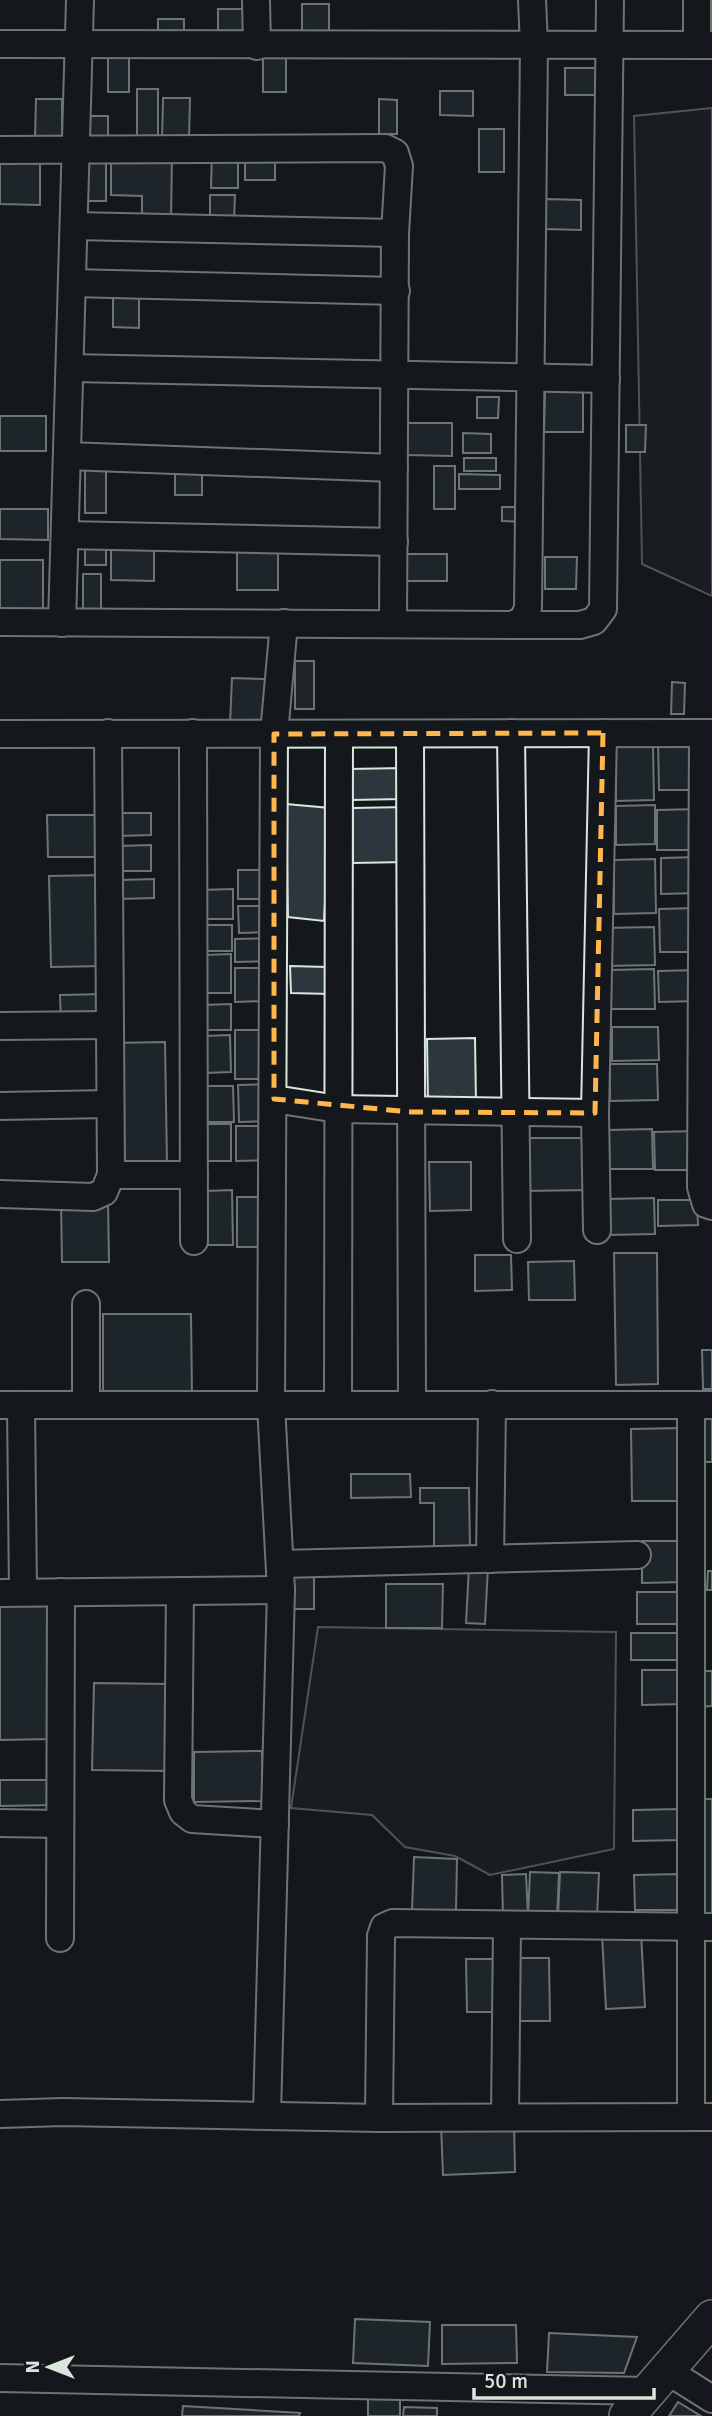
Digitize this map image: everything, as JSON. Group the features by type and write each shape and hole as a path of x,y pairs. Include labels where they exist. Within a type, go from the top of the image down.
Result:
{"main road":[{"path":"647,2392 712,2318"}],"street":[{"path":"62,622 80,0"},
{"path":"256,0 257,46"},
{"path":"512,625 523,620 528,608 534,46 532,0"},
{"path":"0,622 580,625 594,621 603,609 610,0"},
{"path":"0,44 704,45 697,0"},
{"path":"0,150 385,148 395,153 399,166 395,233 393,624"},
{"path":"74,226 395,233"},
{"path":"72,283 396,291"},
{"path":"70,368 606,379"},
{"path":"67,456 394,468"},
{"path":"65,535 394,542"},
{"path":"267,2115 280,1577 271,1405 275,734 284,623"},
{"path":"0,1194 93,1197 104,1192 111,1175 108,733"},
{"path":"193,733 194,1241"},
{"path":"511,733 517,1239"},
{"path":"597,1230 595,1113 603,733"},
{"path":"0,734 707,733 707,1111 702,1197 712,1206"},
{"path":"410,734 412,1404"},
{"path":"338,1405 339,735"},
{"path":"0,1026 109,1025"},
{"path":"274,1099 338,1109 595,1113"},
{"path":"0,1106 109,1104"},
{"path":"111,1175 194,1175"},
{"path":"86,1304 86,1405"},
{"path":"0,2114 63,2112 379,2118 701,2117 701,1405 10,1405 11,1593 180,1591 280,1577 490,1559 637,1555"},
{"path":"490,1559 492,1405"},
{"path":"180,1591 178,1800 183,1812 192,1819 275,1824"},
{"path":"60,1938 61,1592"},
{"path":"0,1823 60,1824"},
{"path":"379,2118 380,1936 384,1927 393,1923 701,1927"},
{"path":"505,2117 507,1926"},
{"path":"0,2378 647,2392 712,2399"}],"highlighted area":[{"path":"603,733 595,1113 411,1112 274,1099 274,734"}],"shaded area":[{"path":"712,108 712,596 642,564 634,116"},
{"path":"318,1627 616,1632 614,1849 490,1875 455,1856 405,1847 372,1815 291,1808"}],"building":[{"path":"302,4 329,4 329,38 302,37"},
{"path":"218,9 249,9 249,32 218,31"},
{"path":"158,19 184,19 184,38 158,38"},
{"path":"263,55 286,56 286,92 263,92"},
{"path":"108,58 129,58 129,92 108,92"},
{"path":"565,68 604,68 604,95 565,95"},
{"path":"137,89 158,89 158,138 137,138"},
{"path":"440,91 473,91 473,116 440,115"},
{"path":"163,98 190,98 189,140 162,140"},
{"path":"36,99 62,99 62,139 35,139"},
{"path":"379,99 397,100 397,134 379,134"},
{"path":"86,116 108,116 108,141 86,141"},
{"path":"479,129 504,129 504,172 479,172"},
{"path":"212,150 238,150 238,188 211,188"},
{"path":"111,153 172,154 171,220 142,219 142,196 111,195"},
{"path":"85,155 106,155 106,201 84,201"},
{"path":"245,156 275,156 275,180 245,180"},
{"path":"0,157 40,157 40,205 0,204"},
{"path":"210,195 235,195 234,221 210,221"},
{"path":"545,199 581,200 581,230 545,229"},
{"path":"113,285 139,285 139,328 113,327"},
{"path":"545,390 583,390 583,432 544,432"},
{"path":"477,397 499,397 498,418 477,418"},
{"path":"0,416 46,416 46,451 0,451"},
{"path":"407,423 452,423 452,456 407,455"},
{"path":"626,425 646,425 645,452 626,452"},
{"path":"463,433 491,434 491,453 463,453"},
{"path":"464,458 496,458 496,471 464,471"},
{"path":"434,466 455,466 455,509 434,509"},
{"path":"175,467 202,467 202,495 175,495"},
{"path":"85,470 106,470 106,513 85,513"},
{"path":"459,474 500,475 500,489 459,489"},
{"path":"502,507 525,507 525,522 502,521"},
{"path":"0,509 48,509 48,540 0,539"},
{"path":"111,537 154,537 154,581 111,580"},
{"path":"85,540 106,540 106,565 85,565"},
{"path":"237,546 278,546 278,590 237,590"},
{"path":"406,554 447,554 447,581 406,581"},
{"path":"545,557 577,557 576,589 545,589"},
{"path":"0,560 43,560 43,610 0,610"},
{"path":"83,574 101,574 101,611 83,611"},
{"path":"295,661 314,661 314,709 295,709"},
{"path":"232,678 265,679 263,725 230,724"},
{"path":"672,682 685,683 684,714 671,714"},
{"path":"616,742 653,742 654,800 616,801"},
{"path":"658,743 698,743 699,790 659,790"},
{"path":"403,768 403,799 350,800 349,769"},
{"path":"286,804 330,808 324,921 288,917"},
{"path":"655,805 655,844 616,845 616,806"},
{"path":"406,807 407,862 353,863 353,808"},
{"path":"699,809 699,850 657,850 657,810"},
{"path":"117,813 151,813 151,835 118,836"},
{"path":"47,815 100,815 101,857 48,857"},
{"path":"151,845 151,871 119,871 119,846"},
{"path":"699,857 699,893 661,894 661,858"},
{"path":"655,859 656,913 614,914 614,860"},
{"path":"238,870 269,870 269,899 238,899"},
{"path":"103,875 104,966 51,967 49,876"},
{"path":"154,879 154,898 120,899 120,880"},
{"path":"233,889 233,919 200,919 200,890"},
{"path":"238,906 267,906 267,932 239,933"},
{"path":"697,908 698,952 660,952 659,909"},
{"path":"201,925 232,925 232,951 201,951"},
{"path":"654,927 655,965 604,966 604,928"},
{"path":"269,938 269,961 235,962 235,939"},
{"path":"231,954 231,993 204,993 204,955"},
{"path":"290,966 327,967 330,994 291,993"},
{"path":"235,968 266,968 267,1001 235,1002"},
{"path":"654,969 655,1009 609,1009 608,970"},
{"path":"698,970 698,1001 659,1002 658,971"},
{"path":"106,994 106,1022 61,1023 60,995"},
{"path":"231,1004 231,1030 203,1030 203,1005"},
{"path":"612,1027 658,1027 659,1060 612,1061"},
{"path":"235,1030 268,1030 269,1079 235,1079"},
{"path":"230,1035 231,1072 205,1073 204,1036"},
{"path":"475,1038 476,1103 428,1103 427,1039"},
{"path":"165,1042 167,1163 115,1164 112,1043"},
{"path":"610,1064 657,1064 658,1100 610,1101"},
{"path":"268,1084 269,1121 239,1122 238,1085"},
{"path":"204,1086 233,1086 234,1122 205,1122"},
{"path":"204,1124 231,1124 231,1161 204,1161"},
{"path":"236,1126 268,1126 269,1160 236,1161"},
{"path":"652,1129 653,1169 609,1169 608,1130"},
{"path":"697,1131 697,1170 655,1170 654,1132"},
{"path":"523,1138 588,1138 589,1190 524,1191"},
{"path":"429,1162 471,1162 471,1210 430,1211"},
{"path":"232,1190 233,1245 206,1245 206,1191"},
{"path":"237,1197 269,1197 269,1247 237,1247"},
{"path":"654,1198 655,1234 606,1235 606,1199"},
{"path":"658,1200 697,1200 698,1225 658,1226"},
{"path":"108,1202 109,1262 62,1262 61,1203"},
{"path":"614,1253 657,1253 658,1384 616,1385"},
{"path":"475,1255 511,1255 512,1290 475,1291"},
{"path":"574,1261 575,1300 529,1300 528,1262"},
{"path":"103,1314 191,1314 192,1396 103,1396"},
{"path":"702,1350 712,1350 712,1389 703,1389"},
{"path":"703,1417 712,1417 712,1462 704,1462"},
{"path":"681,1428 681,1501 632,1501 631,1429"},
{"path":"351,1474 410,1474 411,1497 351,1498"},
{"path":"420,1488 469,1488 470,1549 434,1550 434,1503 420,1503"},
{"path":"642,1541 684,1541 684,1582 642,1583"},
{"path":"469,1566 488,1567 485,1624 466,1623"},
{"path":"708,1571 712,1571 712,1590 707,1590"},
{"path":"289,1574 314,1574 314,1609 290,1609"},
{"path":"386,1584 443,1584 442,1628 386,1628"},
{"path":"637,1592 679,1592 679,1624 637,1624"},
{"path":"48,1599 50,1739 0,1740 0,1600"},
{"path":"631,1633 677,1633 677,1660 631,1660"},
{"path":"642,1670 682,1670 682,1704 642,1705"},
{"path":"696,1671 712,1671 712,1706 696,1707"},
{"path":"94,1683 171,1684 170,1771 92,1770"},
{"path":"262,1751 263,1801 194,1802 194,1752"},
{"path":"0,1780 54,1780 54,1805 0,1806"},
{"path":"699,1799 712,1799 712,1917 701,1917"},
{"path":"680,1809 681,1840 633,1841 633,1810"},
{"path":"414,1857 457,1859 456,1911 412,1910"},
{"path":"530,1872 559,1873 557,1918 528,1917"},
{"path":"560,1872 599,1873 597,1917 558,1916"},
{"path":"526,1874 528,1917 503,1918 502,1875"},
{"path":"679,1874 679,1910 635,1910 634,1875"},
{"path":"641,1933 645,2007 606,2009 602,1935"},
{"path":"520,1958 549,1958 550,2021 520,2021"},
{"path":"466,1959 499,1959 499,2012 467,2012"},
{"path":"514,2123 515,2172 443,2175 441,2125"},
{"path":"355,2319 430,2322 428,2366 353,2363"},
{"path":"442,2325 516,2325 517,2363 442,2364"},
{"path":"549,2333 637,2337 624,2373 547,2372"},
{"path":"400,2387 400,2416 368,2416 368,2388"},
{"path":"678,2402 701,2416 669,2416"},
{"path":"183,2406 300,2413 299,2416 182,2416"},
{"path":"404,2407 437,2408 437,2416 403,2416"}]}
